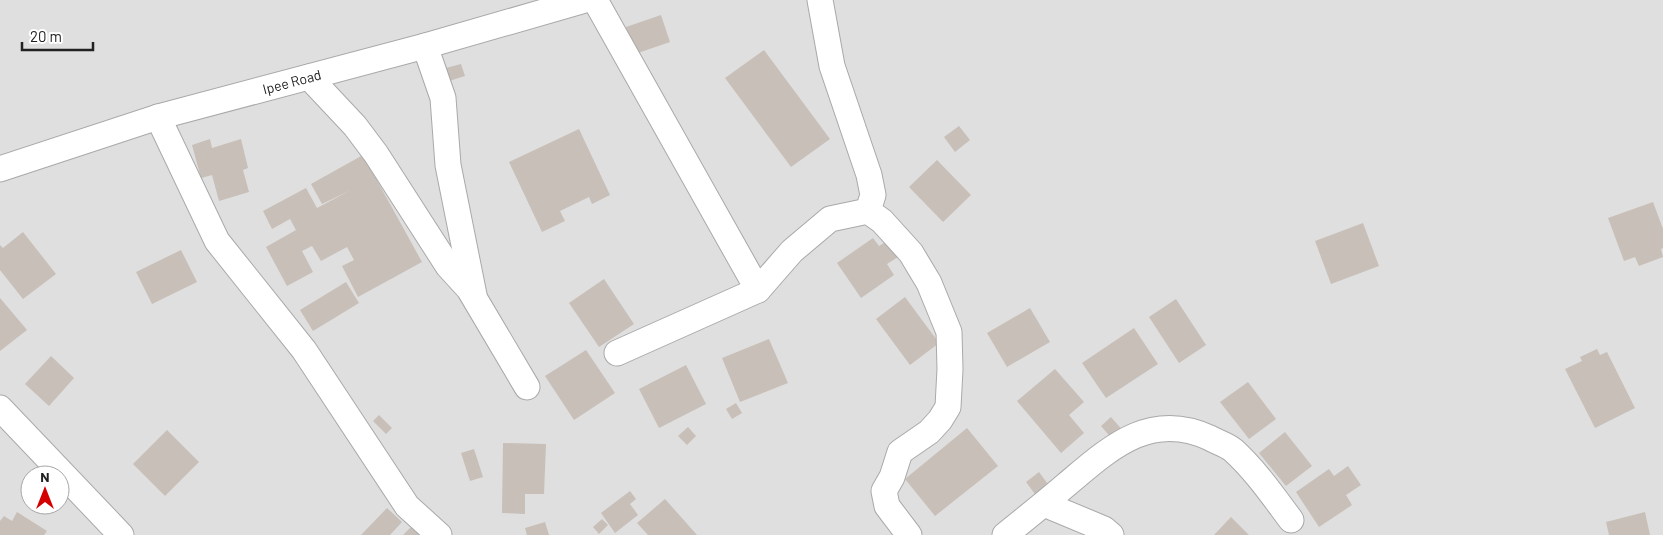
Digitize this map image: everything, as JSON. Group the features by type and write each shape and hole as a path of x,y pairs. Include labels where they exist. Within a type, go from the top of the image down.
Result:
{"street":[{"name":"Ipee Road","path":"0,169 158,117 425,46 585,0"},
{"path":"595,0 758,290"},
{"path":"820,0 832,66 869,175 873,195 868,211"},
{"path":"425,46 443,98 448,165 475,298"},
{"path":"309,77 355,126 400,190 448,266 475,298 527,387"},
{"path":"158,117 218,241 304,350 407,506 439,535"},
{"path":"617,353 758,290 792,251 830,219 868,211 882,221 911,253 929,283 949,332 948,407 929,432 900,452 892,477 884,491 887,506 909,535"},
{"path":"0,408 107,529"},
{"path":"1004,535 1106,451 1146,430 1163,428 1180,428 1202,434 1232,449 1257,475 1291,520"},
{"path":"1044,504 1104,529 1111,535"}],"shaded area":[{"path":"0,0 1663,0 1663,535 0,535"}],"building":[{"path":"661,15 670,42 635,54 626,27"},
{"path":"764,50 830,139 791,167 725,78"},
{"path":"461,64 465,76 446,82 442,69"},
{"path":"959,126 970,140 955,152 944,137"},
{"path":"579,129 610,195 592,204 589,197 560,211 565,221 542,232 509,162"},
{"path":"210,139 212,148 241,139 248,168 243,170 249,192 219,201 212,175 201,178 192,145"},
{"path":"363,155 422,262 358,297 342,266 354,260 347,247 321,261 312,246 302,251 313,272 287,286 266,247 296,230 290,219 272,229 263,211 306,188 317,208 351,190 322,204 311,184"},
{"path":"937,160 971,195 943,222 909,187"},
{"path":"1653,202 1663,229 1663,248 1661,249 1663,257 1639,266 1635,257 1624,261 1608,218"},
{"path":"1363,223 1379,266 1331,284 1315,241"},
{"path":"23,232 56,274 23,299 0,270 0,245 3,248"},
{"path":"873,238 879,246 887,241 898,257 887,264 894,275 861,298 837,263"},
{"path":"181,250 197,282 152,304 136,272"},
{"path":"604,279 634,324 599,347 569,303"},
{"path":"346,282 359,303 313,331 300,310"},
{"path":"905,297 939,343 910,365 876,319"},
{"path":"0,298 27,330 0,351"},
{"path":"1176,299 1206,345 1179,363 1149,317"},
{"path":"1030,308 1050,342 1007,367 987,333"},
{"path":"1134,328 1158,364 1106,398 1082,363"},
{"path":"769,339 788,383 740,402 722,358"},
{"path":"1597,349 1600,355 1607,352 1635,408 1595,428 1565,369 1582,361 1580,357"},
{"path":"586,350 615,393 574,420 545,376"},
{"path":"51,356 74,378 49,406 25,384"},
{"path":"686,365 706,404 659,428 639,389"},
{"path":"1055,369 1084,402 1069,415 1084,433 1061,453 1017,401"},
{"path":"1248,382 1276,419 1249,439 1220,402"},
{"path":"736,403 742,413 732,419 726,409"},
{"path":"379,415 392,428 386,434 373,421"},
{"path":"1111,417 1124,432 1114,441 1101,426"},
{"path":"688,427 696,436 687,445 678,436"},
{"path":"967,428 998,466 935,516 905,479"},
{"path":"167,430 199,462 165,496 133,464"},
{"path":"1285,432 1312,466 1286,486 1259,453"},
{"path":"503,443 546,444 544,494 525,494 525,514 502,513"},
{"path":"474,449 483,477 470,481 461,453"},
{"path":"1348,466 1361,485 1346,495 1352,505 1319,527 1296,492 1329,469 1334,476"},
{"path":"1039,472 1050,487 1037,497 1026,482"},
{"path":"630,491 636,499 630,504 638,515 615,533 601,513"},
{"path":"665,499 697,535 648,535 637,523"},
{"path":"387,508 402,522 390,535 361,535"},
{"path":"17,512 47,531 44,535 0,535 0,521 4,516 12,521"},
{"path":"1645,512 1650,535 1609,535 1606,522"},
{"path":"1231,517 1249,535 1214,535"},
{"path":"602,519 608,525 599,534 593,527"},
{"path":"545,522 549,535 527,535 525,528"},
{"path":"412,526 420,535 403,535"}]}
